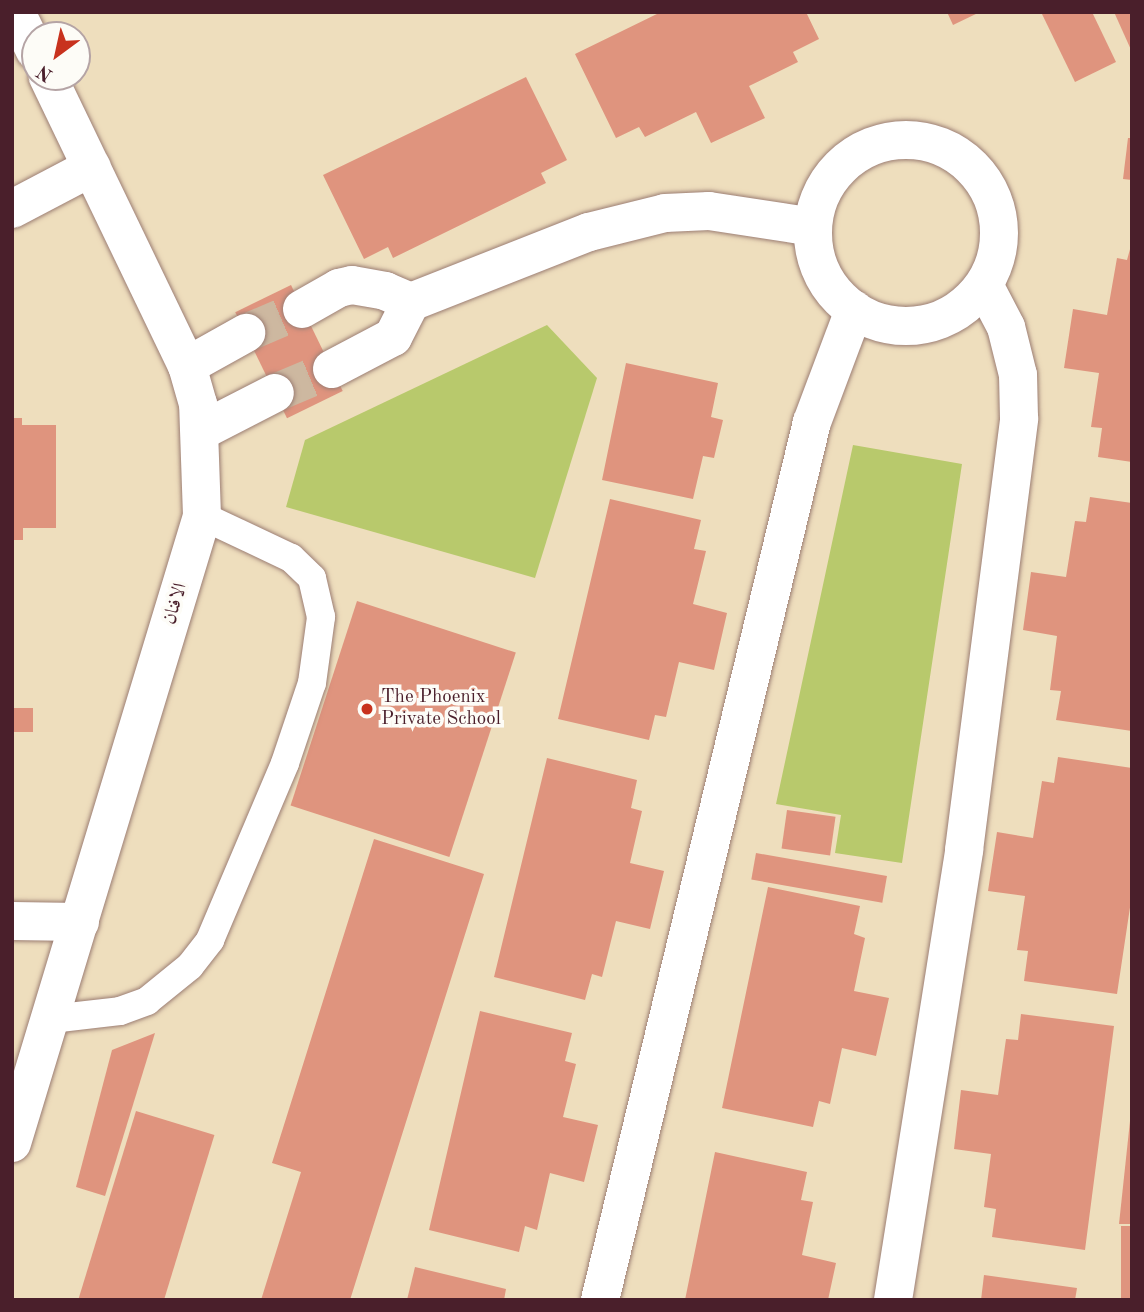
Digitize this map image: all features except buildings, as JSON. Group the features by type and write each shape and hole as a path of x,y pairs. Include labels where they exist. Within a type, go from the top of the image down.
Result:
{"street":[{"name":"الافنان","path":"12,1143 202,516 201,431 187,366 55,91"},
{"path":"912,140 936,145 959,156 991,192 1000,240 984,285 954,314 925,324 894,325 854,310 823,274 814,251 813,227 828,181 865,148 912,140"},
{"path":"12,209 92,167"},
{"path":"332,369 393,337 411,302 589,232 665,213 709,211 813,227"},
{"path":"302,309 352,285 385,291 411,302"},
{"path":"894,1300 964,850 1019,418 1018,375 1006,327 984,285"},
{"path":"600,1300 812,422 854,310"},
{"path":"187,366 246,333"},
{"path":"201,431 275,393"},
{"path":"12,922 80,922"}],"lane":[{"path":"51,1019 120,1011 148,1001 190,967 210,940 285,763 312,683 321,617 312,578 291,558 202,516"}],"green space":[{"path":"547,325 597,378 535,578 286,507 305,440"},
{"path":"853,445 962,464 902,863 835,853 841,815 776,804"}],"tunnel":[{"path":"246,333 302,309"},
{"path":"275,393 332,369"}],"place":[{"name":"The Phoenix Private School","path":"367,709"}]}
